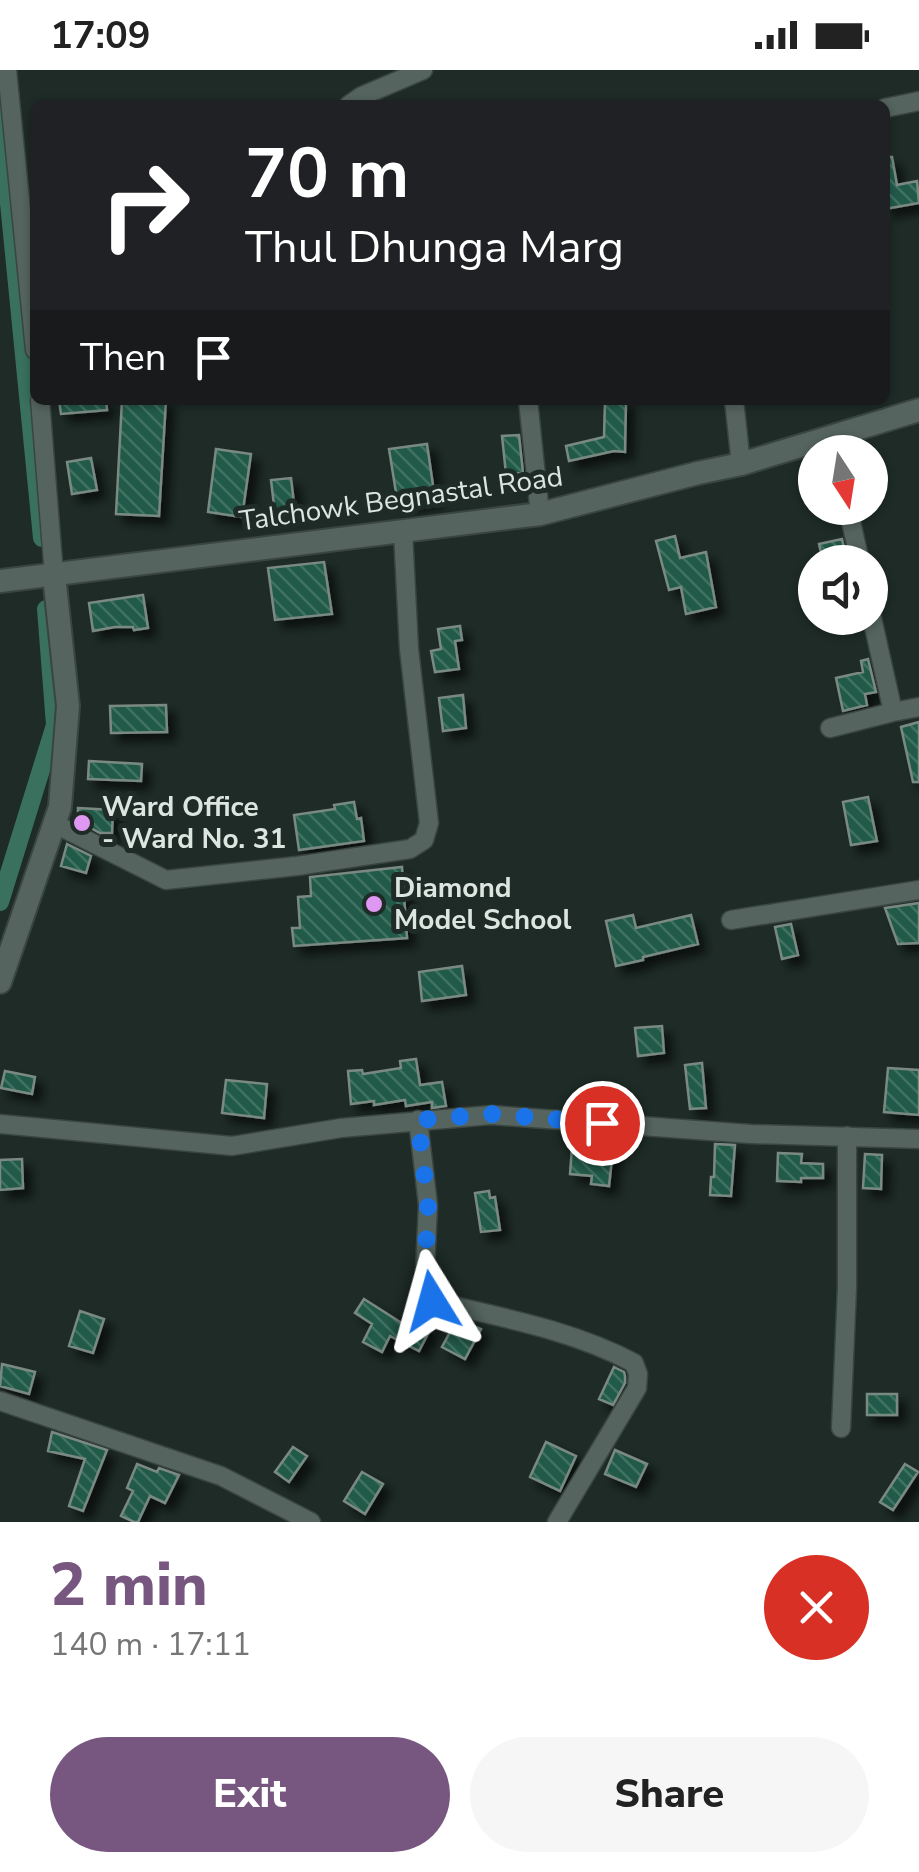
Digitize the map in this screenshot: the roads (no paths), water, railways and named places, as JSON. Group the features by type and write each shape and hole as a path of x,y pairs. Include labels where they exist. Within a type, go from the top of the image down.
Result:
{"main road":[{"name":"Talchowk Begnastal Road","path":"856,435 919,410"},
{"name":"Talchowk Begnastal Road","path":"0,581 540,514 798,452"},
{"path":"0,982 60,807 68,706 54,576"}],"street":[{"path":"7,70 30,290"},
{"path":"356,100 424,70"},
{"path":"890,107 919,100"},
{"path":"40,405 54,576"},
{"path":"529,405 540,514"},
{"path":"735,405 741,464"},
{"path":"55,824 166,880 410,849 424,840 429,823 409,649 403,532"},
{"path":"876,635 893,712"},
{"path":"830,728 919,707"},
{"path":"731,920 919,890"},
{"path":"0,1124 232,1146 340,1128 491,1114 751,1134 919,1140"},
{"path":"418,1120 428,1205 424,1292 432,1301 532,1324 618,1354 634,1363 638,1374 637,1388 557,1522"},
{"path":"840,1428 847,1288 847,1136"},
{"path":"0,1401 221,1476 310,1522"}],"waterway":[{"path":"0,112 42,538"},
{"path":"0,902 55,725 46,609"}],"place":[{"name":"Ward Office - Ward No. 31","path":"82,823"},
{"name":"Diamond Model School","path":"374,904"}]}
